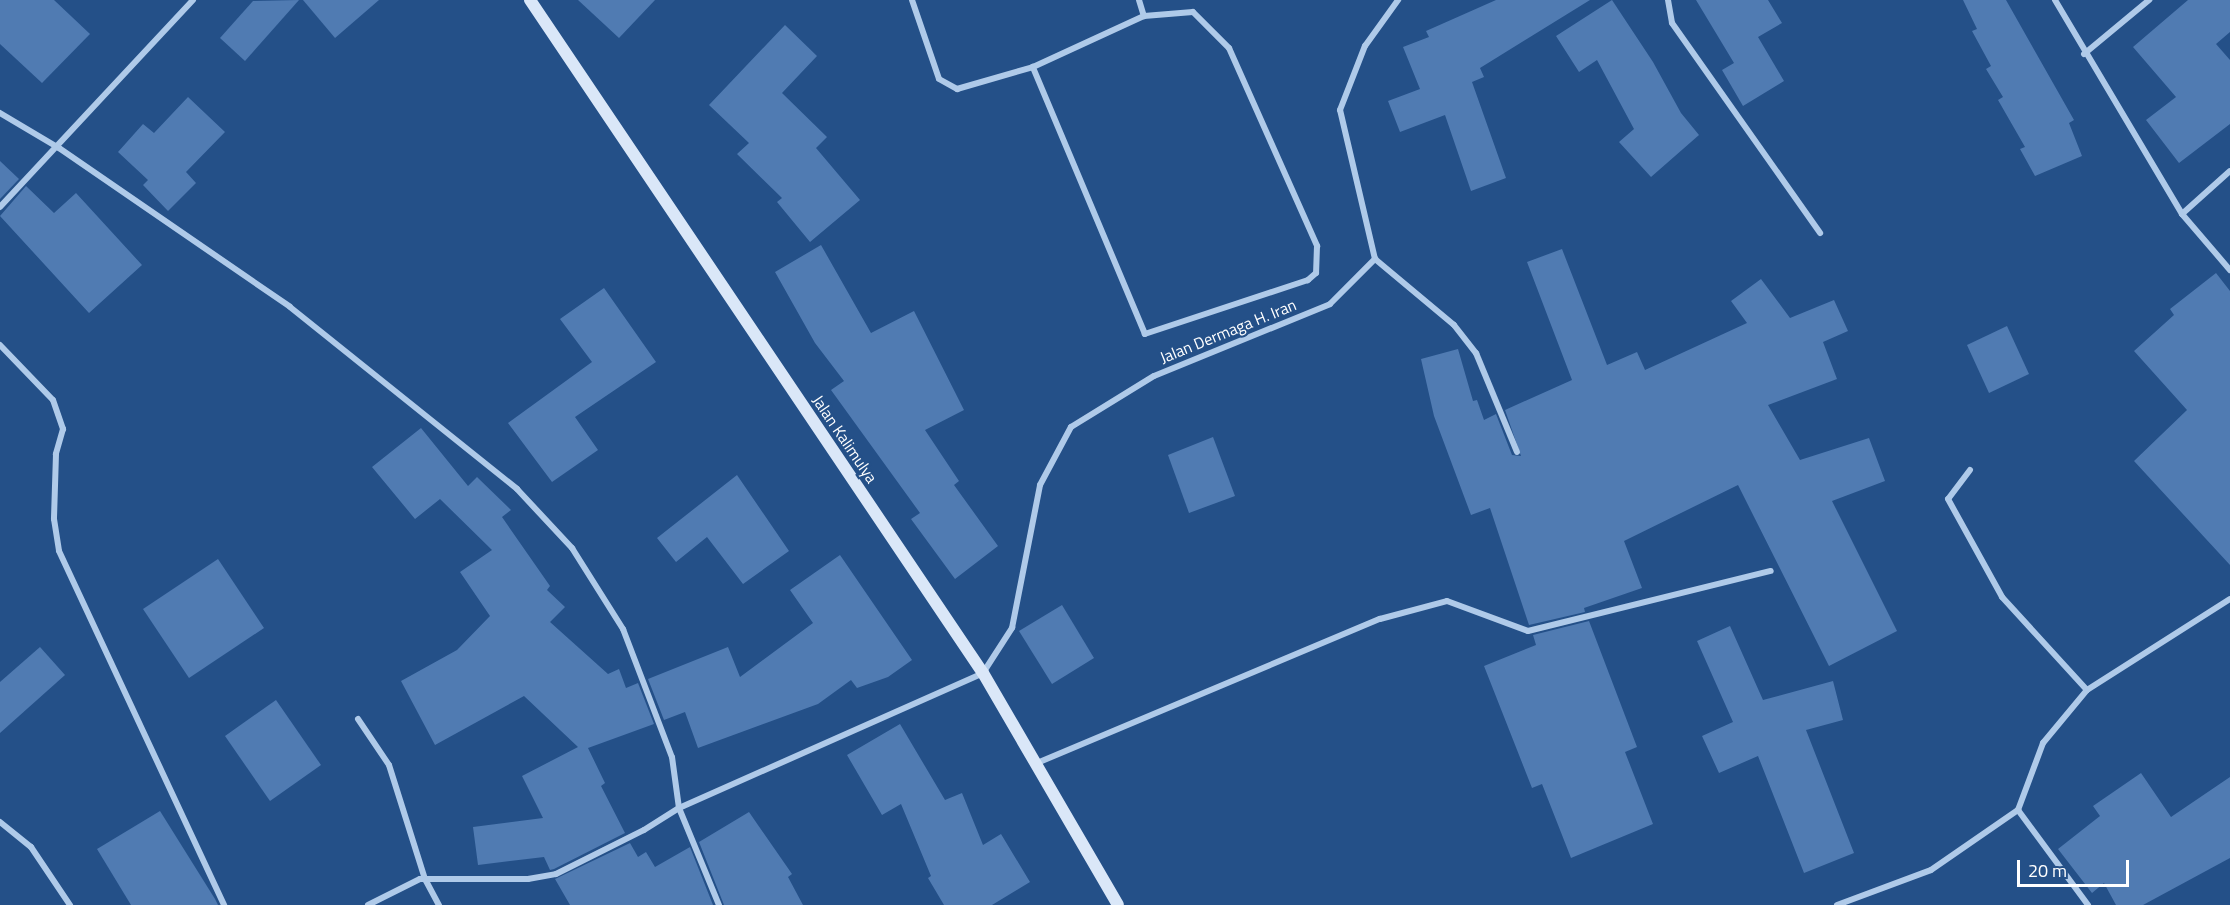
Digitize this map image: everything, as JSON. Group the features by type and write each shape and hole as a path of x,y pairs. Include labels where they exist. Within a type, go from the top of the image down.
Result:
{"street":[{"path":"0,207 59,148 193,0"},
{"name":"Jalan Kalimulya","path":"530,0 983,673 1118,905"},
{"path":"912,0 939,79 957,89 1033,67 1143,16 1192,12 1229,48 1317,246 1316,273 1308,280 1145,334 1033,67"},
{"path":"1139,0 1143,16"},
{"path":"1398,0 1365,46 1340,110 1376,260 1454,325 1476,353 1517,452"},
{"path":"1668,0 1672,23 1820,233"},
{"path":"2055,0 2084,54 2181,214 2230,270"},
{"path":"2084,54 2149,0"},
{"path":"0,113 59,148 290,307 517,489 572,548 623,628 672,757 679,808 719,905"},
{"path":"2181,214 2230,171"},
{"name":"Jalan Dermaga H. Iran","path":"983,673 1012,628 1040,485 1071,427 1154,376 1330,304 1376,260"},
{"path":"0,345 52,400 63,429 56,454 54,519 59,551 224,905"},
{"path":"1970,470 1948,500 2002,597 2087,690"},
{"path":"1037,763 1380,619 1448,601 1528,631 1772,571"},
{"path":"1837,905 1931,870 2018,810 2043,743 2087,690 2230,599"},
{"path":"368,905 425,879 528,879 556,874 644,830 679,808 983,673"},
{"path":"358,719 388,765 425,879 439,905"},
{"path":"2018,810 2088,905"},
{"path":"0,822 31,847 70,905"}],"building":[{"path":"0,0 54,0 90,34 42,83 0,44"},
{"path":"299,0 245,61 220,38 253,1"},
{"path":"303,0 379,0 335,38"},
{"path":"578,0 655,0 619,38"},
{"path":"1496,0 1590,0 1480,68 1484,77 1472,82 1506,178 1471,191 1445,115 1400,132 1388,101 1420,89 1403,47 1429,37 1426,31"},
{"path":"1612,0 1653,62 1681,113 1699,135 1651,177 1619,142 1634,129 1597,60 1579,72 1556,36"},
{"path":"1696,0 1768,0 1782,23 1758,37 1784,81 1743,106 1722,70 1734,63"},
{"path":"1963,0 2006,0 2074,120 2069,123 2082,156 2035,176 2020,149 2025,147 1998,100 2003,97 1986,69 1991,66 1972,31 1977,29"},
{"path":"2188,0 2230,0 2230,32 2216,44 2230,60 2230,124 2179,163 2146,120 2176,97 2133,47"},
{"path":"785,25 817,56 782,93 827,137 816,148 860,200 810,242 777,202 782,198 737,154 749,143 709,105"},
{"path":"188,97 225,132 186,172 196,183 168,211 143,185 148,180 118,152 143,124 154,133"},
{"path":"0,161 19,179 0,199"},
{"path":"26,186 54,213 76,193 142,265 89,313 0,216"},
{"path":"821,245 871,333 914,311 964,410 925,430 959,481 954,485 998,546 955,579 911,519 920,513 831,390 844,381 815,343 775,272"},
{"path":"1562,249 1607,365 1637,352 1645,370 1747,323 1731,301 1761,279 1790,318 1834,300 1848,331 1823,342 1837,379 1768,405 1800,460 1869,438 1885,481 1832,501 1897,631 1829,666 1738,485 1624,541 1642,588 1584,608 1585,612 1529,625 1490,508 1471,515 1434,416 1421,359 1458,349 1473,401 1477,400 1484,420 1496,414 1512,455 1521,456 1505,410 1572,380 1527,262"},
{"path":"2216,273 2230,291 2230,565 2134,461 2187,410 2134,351 2174,315 2170,309"},
{"path":"604,288 656,362 575,417 598,450 552,482 508,423 592,362 560,319"},
{"path":"2007,326 2029,374 1989,393 1967,345"},
{"path":"421,428 468,486 477,477 511,510 502,517 550,586 547,590 565,607 550,622 608,674 619,669 626,688 638,683 654,724 588,748 605,783 601,786 625,833 554,869 550,870 544,857 478,865 473,827 543,818 522,776 578,747 524,696 435,745 401,681 457,650 490,616 460,572 492,550 440,499 415,519 372,467"},
{"path":"1213,437 1235,496 1189,513 1168,455"},
{"path":"737,475 789,551 743,584 707,537 676,562 657,538"},
{"path":"840,555 912,660 888,677 857,688 851,680 818,704 698,748 685,712 664,720 648,679 728,647 740,677 813,623 790,590"},
{"path":"218,559 264,628 189,678 143,609"},
{"path":"1062,605 1094,658 1052,684 1019,631"},
{"path":"1589,621 1637,747 1625,752 1653,824 1571,858 1542,784 1532,788 1484,666 1536,645 1533,635"},
{"path":"1730,626 1763,700 1833,681 1843,720 1806,730 1854,853 1804,873 1758,756 1719,773 1702,736 1733,722 1697,641"},
{"path":"40,647 65,675 0,733 0,682"},
{"path":"276,700 321,765 270,801 225,736"},
{"path":"900,724 945,800 962,793 983,845 1001,834 1030,882 992,905 944,905 928,878 931,876 901,804 882,815 847,755"},
{"path":"2141,773 2171,817 2230,777 2230,858 2143,905 2116,905 2104,883 2092,893 2058,849 2100,816 2093,806"},
{"path":"160,811 218,905 131,905 97,849"},
{"path":"749,812 792,874 788,877 803,905 724,905 699,842"},
{"path":"630,843 638,857 646,852 655,867 690,847 713,905 570,905 555,879"}]}
